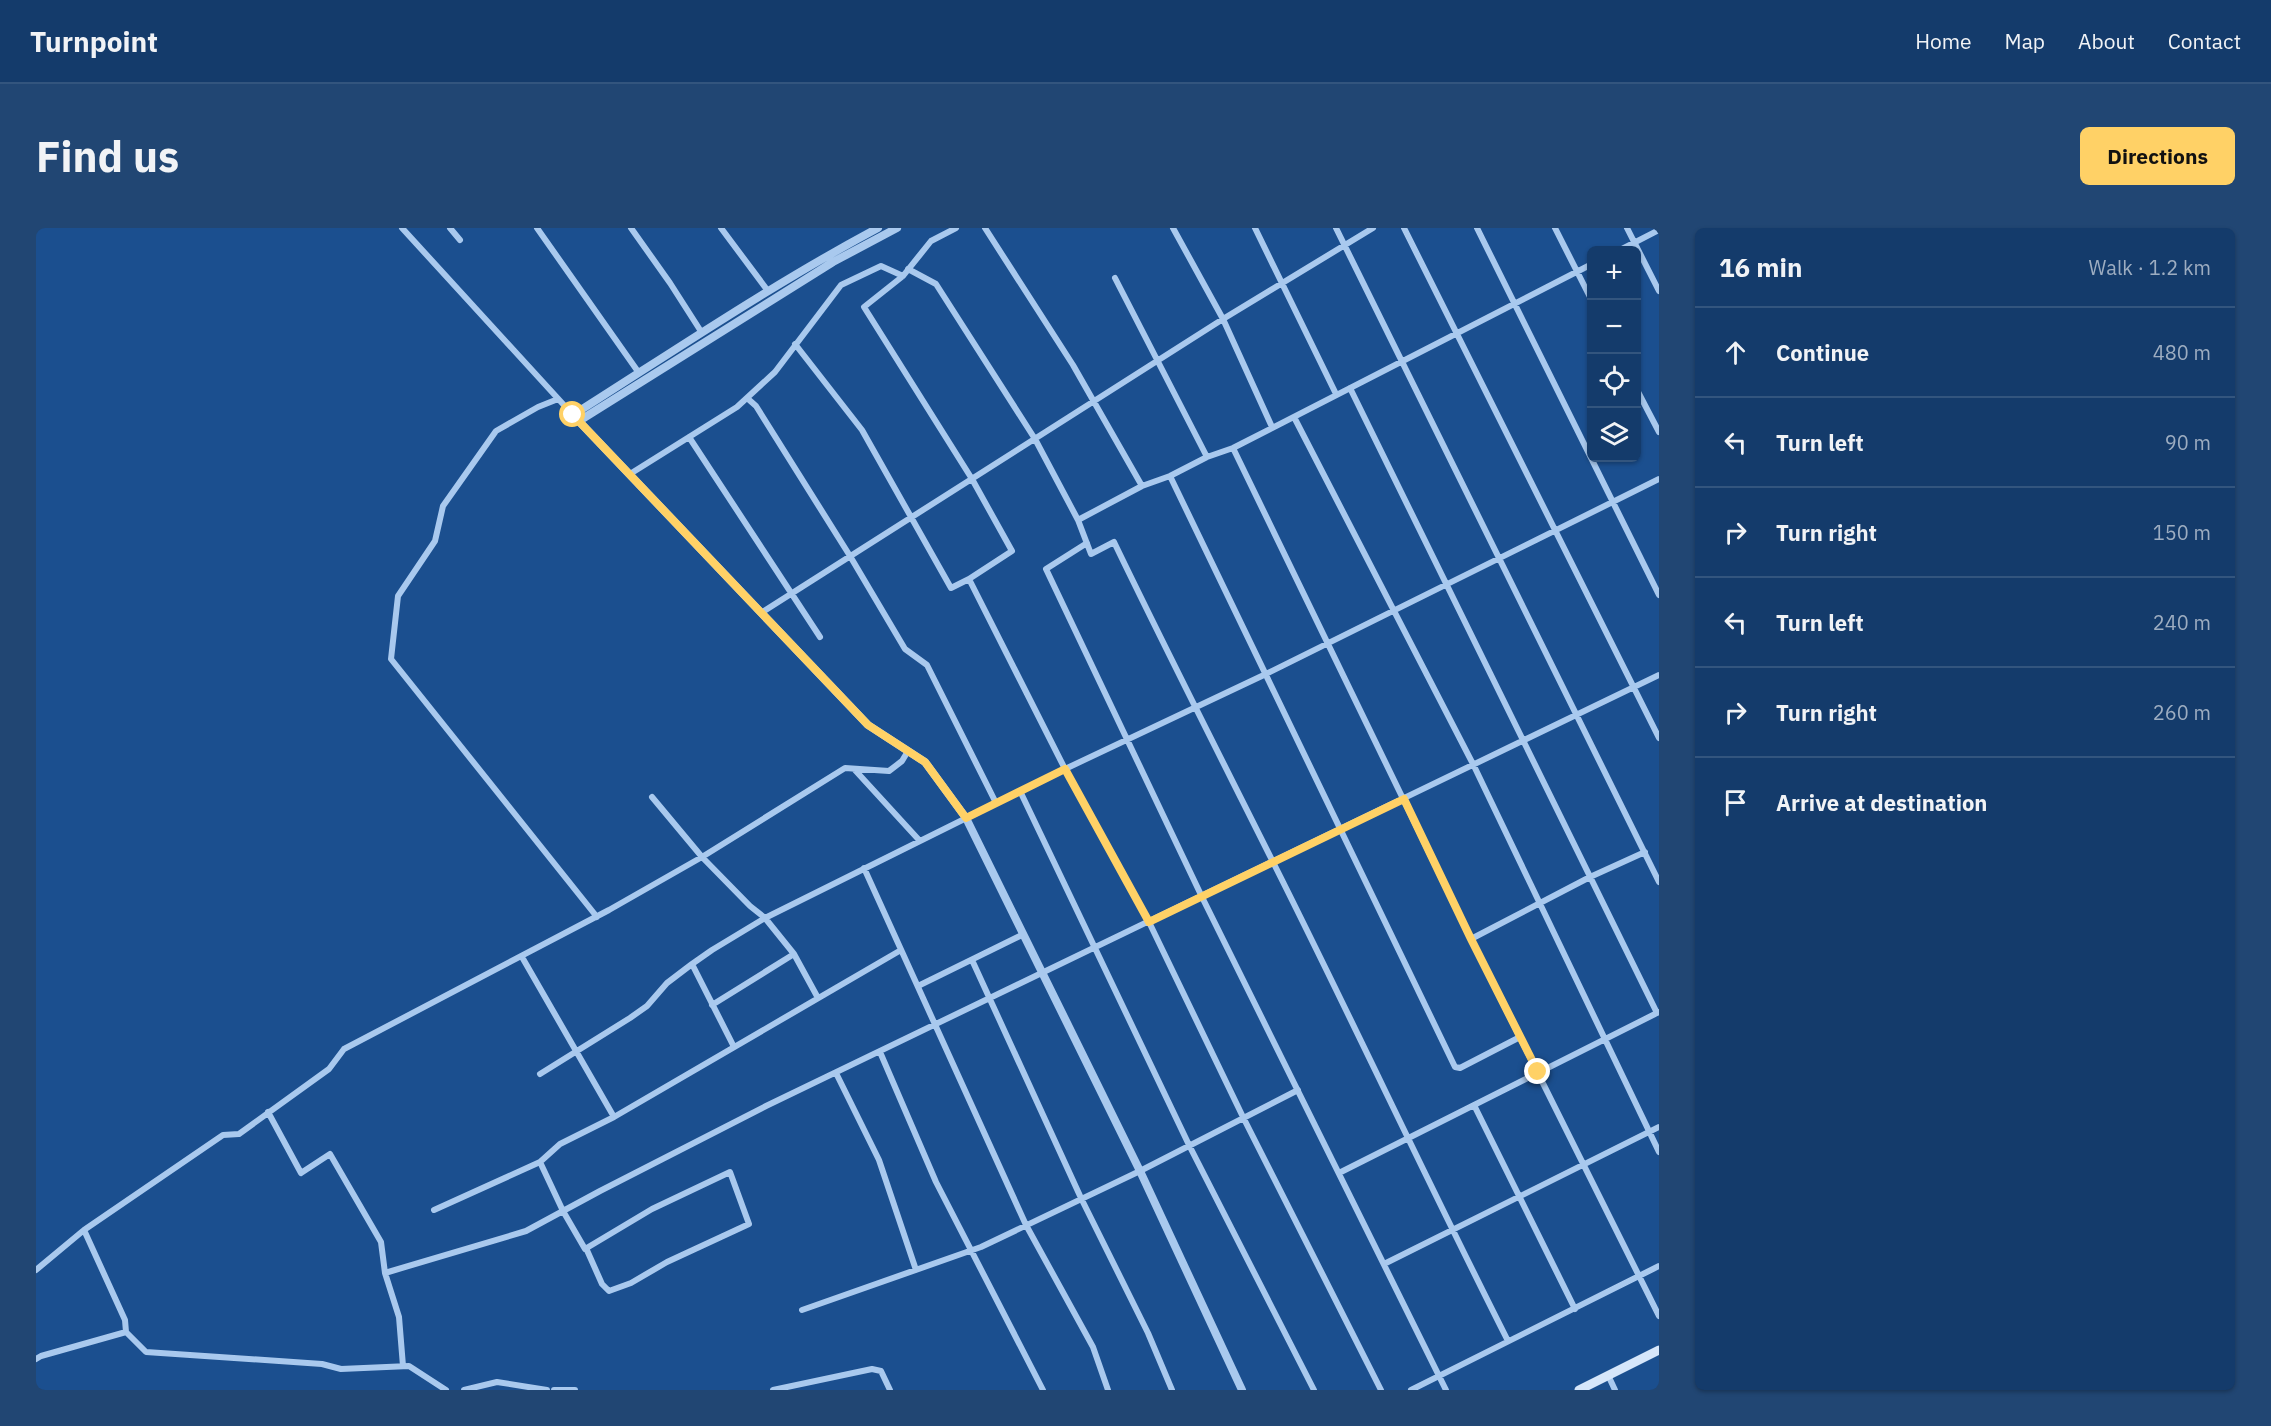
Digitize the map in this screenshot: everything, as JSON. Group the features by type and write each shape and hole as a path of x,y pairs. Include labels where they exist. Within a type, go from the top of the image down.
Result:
{"main road":[{"path":"1579,1390 1659,1350"}],"street":[{"path":"402,228 558,399 868,725 925,762 966,818 1140,1171 1242,1390"},
{"path":"450,228 460,240"},
{"path":"537,228 639,373"},
{"path":"631,228 702,333"},
{"path":"721,228 768,291"},
{"path":"576,418 639,373 768,291 828,254 878,228"},
{"path":"576,418 832,262 897,228"},
{"path":"795,344 862,430 951,588 1012,552 972,479 864,307 903,276 931,242 956,228"},
{"path":"985,228 1073,366 1142,486"},
{"path":"1173,228 1223,319 1272,427"},
{"path":"1255,228 1336,394"},
{"path":"1336,228 1659,882"},
{"path":"761,613 1223,319 1373,228"},
{"path":"1404,228 1659,738"},
{"path":"1477,228 1659,595"},
{"path":"1555,228 1591,300"},
{"path":"1627,228 1659,291"},
{"path":"1629,246 1659,230"},
{"path":"630,474 737,407 775,372 842,285 881,266 903,276"},
{"path":"1078,520 1142,486 1233,448 1587,266"},
{"path":"908,269 936,284 1035,439 1078,520 1091,554 1114,543 1194,708 1274,862 1452,1231 1508,1341"},
{"path":"1115,278 1207,457"},
{"path":"1339,1173 1604,1038 1658,1013 1350,387"},
{"path":"747,398 756,406 905,649 927,664 996,802"},
{"path":"1641,398 1659,432"},
{"path":"558,399 538,407 496,431 443,506 435,541 398,596 391,659 597,917"},
{"path":"1294,417 1473,766 1659,1152"},
{"path":"689,437 820,637"},
{"path":"1233,448 1471,939 1659,1316"},
{"path":"1170,476 1455,1067 1460,1068 1520,1037"},
{"path":"540,1074 638,1012 667,983 692,964 765,918 996,802 1394,612 1659,479"},
{"path":"1087,543 1046,569 1202,897 1446,1390"},
{"path":"969,579 1065,769 1149,922 1243,1117 1381,1390"},
{"path":"385,1273 526,1231 745,1116 1659,675"},
{"path":"36,1270 84,1230 223,1135 239,1134 329,1069 344,1049 597,917 702,857 845,768 889,771 902,761 908,751"},
{"path":"854,768 919,840"},
{"path":"1020,791 1189,1145 1314,1390"},
{"path":"652,797 702,857 750,906 765,918 794,954 818,998"},
{"path":"1471,939 1590,877 1645,852"},
{"path":"864,868 1026,1225 1093,1347 1108,1390"},
{"path":"918,986 1022,935"},
{"path":"434,1210 540,1162 560,1144 614,1117 901,950"},
{"path":"712,1005 794,954"},
{"path":"522,957 614,1117"},
{"path":"972,960 1081,1198 1148,1333 1172,1390"},
{"path":"692,964 734,1047"},
{"path":"880,1052 936,1182 1043,1390"},
{"path":"836,1072 879,1160 916,1270"},
{"path":"802,1310 970,1251 1140,1171 1298,1090"},
{"path":"1474,1105 1575,1309"},
{"path":"268,1112 301,1173 330,1154 381,1242 385,1273 399,1317 403,1366"},
{"path":"1384,1264 1659,1127"},
{"path":"540,1162 563,1211 586,1248 602,1284 609,1291 631,1283 667,1262 749,1224 730,1172 652,1209 586,1248"},
{"path":"84,1230 125,1320 126,1332 146,1352 322,1364 341,1370 409,1366 446,1390"},
{"path":"1411,1390 1659,1266"},
{"path":"36,1359 126,1332"},
{"path":"772,1390 872,1370 881,1371 890,1390"},
{"path":"1608,1375 1615,1390"},
{"path":"464,1390 497,1382 547,1390"},
{"path":"554,1390 575,1390"}],"route":[{"path":"573,415 868,725 925,762 966,818 1065,769 1149,922 1404,799 1538,1072"}]}
